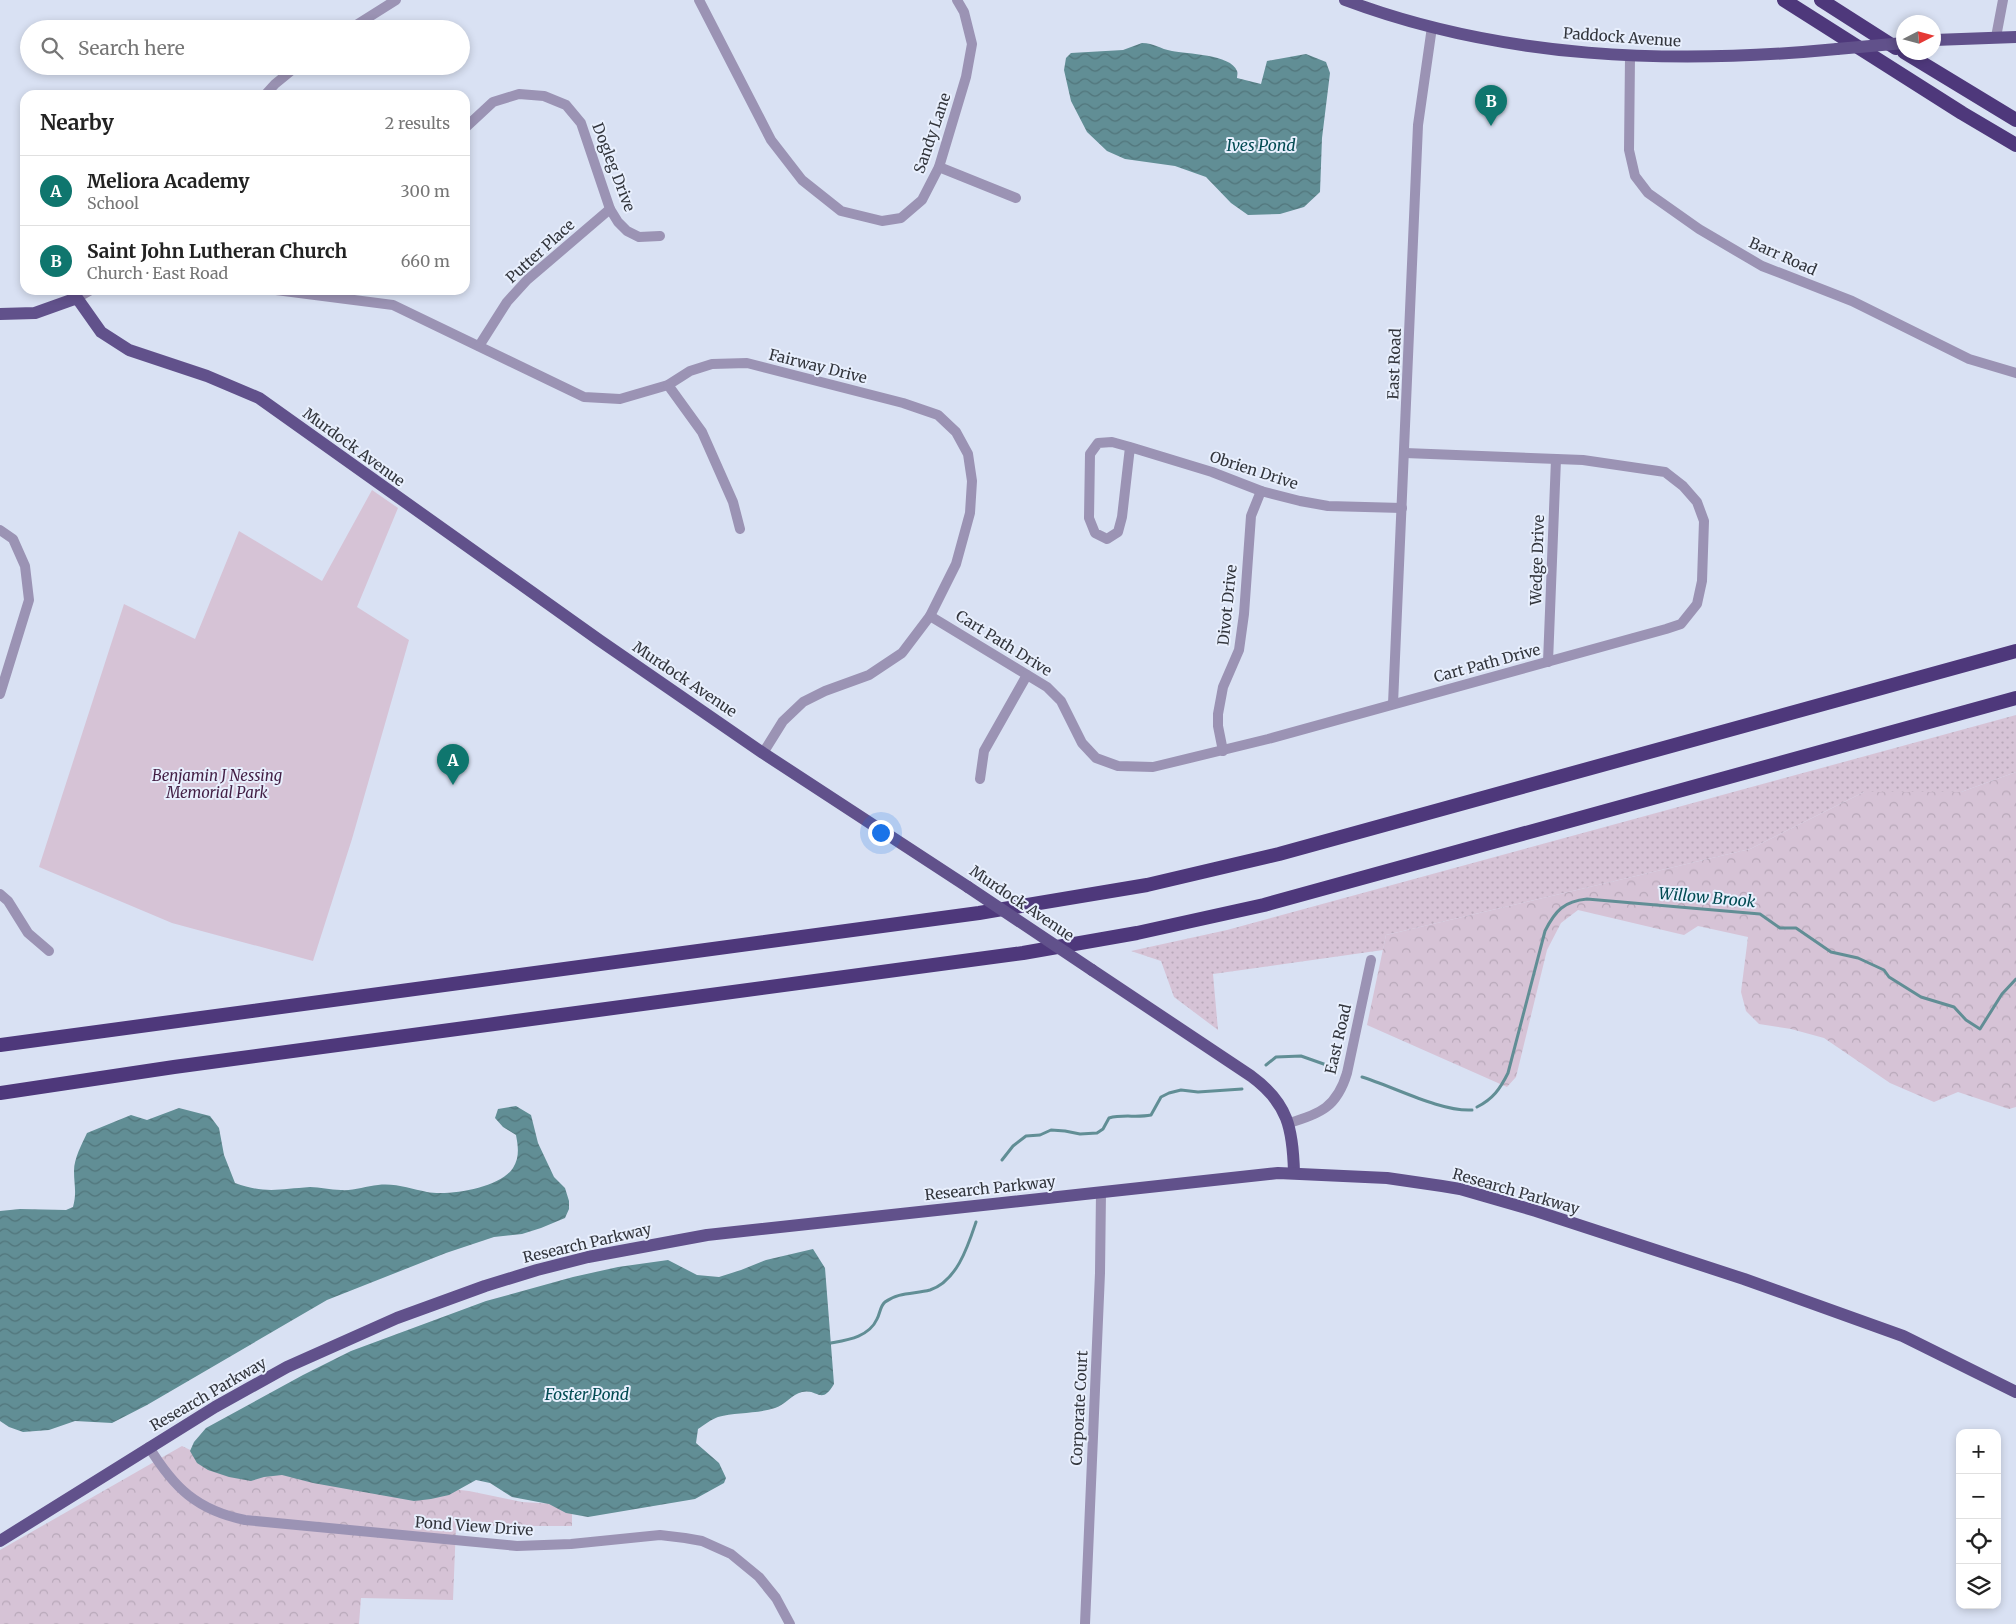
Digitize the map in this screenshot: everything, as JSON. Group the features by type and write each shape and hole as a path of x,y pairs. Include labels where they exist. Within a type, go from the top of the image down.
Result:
{"highway":[{"path":"1784,0 2016,145"},
{"path":"1821,0 1896,47"},
{"path":"1917,60 2016,120"},
{"path":"0,1045 979,913 1118,890 1279,854 2016,651"},
{"path":"0,1092 1023,953 1137,933 1291,898 2016,698"}],"main road":[{"name":"Paddock Avenue","path":"1345,0 1388,15 1465,34 1554,49 1630,57 1736,57 1896,44"},
{"path":"1941,40 2016,37"},
{"path":"0,314 35,313 77,298"},
{"name":"Murdock Avenue","path":"77,298 101,332 129,350 207,376 259,398 598,640 763,753 1258,1080 1276,1099 1289,1123 1294,1173"},
{"name":"Research Parkway","path":"0,1541 149,1447 287,1367 427,1307 537,1270 588,1257 707,1235 1278,1173 1387,1178 1442,1186 1536,1211 1744,1279 1903,1336 2016,1392"}],"street":[{"path":"364,20 396,0"},
{"name":"Sandy Lane","path":"699,0 771,140 802,180 841,211 882,221 902,218 922,200 939,167 966,77 972,44 964,12 957,0"},
{"path":"1996,37 2003,0"},
{"name":"East Road","path":"1394,704 1418,125 1432,27"},
{"name":"Barr Road","path":"1630,57 1629,150 1635,176 1648,193 1699,229 1762,266 1852,301 1969,359 2016,372"},
{"path":"271,90 287,75"},
{"name":"Dogleg Drive","path":"470,123 493,102 519,94 544,96 566,105 581,123 610,209 618,222 627,231 639,237 660,236"},
{"path":"939,167 1016,198"},
{"name":"Putter Place","path":"479,346 507,302 527,280 610,209"},
{"path":"77,298 82,295"},
{"name":"Fairway Drive","path":"340,295 393,305 584,397 620,400 668,385 690,371 712,364 747,363 903,403 938,415 956,432 968,454 972,481 970,513 956,564 930,616 902,654 869,675 825,691 803,702 783,721 763,753"},
{"path":"668,385 702,432 733,502 740,529"},
{"name":"Obrien Drive","path":"1130,447 1122,517 1118,532 1107,539 1095,533 1089,518 1090,454 1098,443 1112,442 1130,447 1212,472 1261,491 1328,506 1402,508"},
{"name":"Cart Path Drive","path":"930,616 1047,687 1060,701 1082,743 1096,758 1118,766 1153,767 1394,704 1681,624 1698,604 1702,581 1704,521 1697,502 1683,486 1665,472 1583,460 1405,452"},
{"name":"Wedge Drive","path":"1548,662 1556,459"},
{"name":"Divot Drive","path":"1223,750 1218,726 1218,714 1223,687 1239,650 1244,614 1251,516 1261,491"},
{"path":"0,530 13,539 25,566 29,600 0,694"},
{"path":"980,779 984,751 1026,675"},
{"path":"0,894 8,901 28,933 50,951"},
{"name":"East Road","path":"1289,1123 1322,1111 1341,1090 1347,1074 1371,960"},
{"name":"Corporate Court","path":"1085,1624 1100,1273 1101,1192"},
{"name":"Pond View Drive","path":"149,1447 169,1478 183,1492 200,1504 217,1512 253,1521 517,1546 571,1544 660,1535 702,1541 731,1554 759,1577 776,1598 790,1624"}],"green space":[{"name":"Benjamin J Nessing Memorial Park","path":"372,490 398,508 357,607 409,640 352,839 313,961 172,923 39,867 124,604 195,639 239,531 322,581"},
{"path":"2016,715 2016,772 1961,792 1864,792 1750,849 1386,935 1383,950 1213,974 1218,1030 1174,997 1161,961 1131,951 1227,930"},
{"path":"2016,772 2016,1107 2009,1109 1958,1092 1934,1102 1890,1083 1824,1038 1791,1029 1759,1024 1746,1011 1741,992 1748,937 1698,926 1684,935 1578,910 1561,923 1547,950 1516,1077 1507,1087 1367,1025 1386,935 1750,849 1864,792 1961,792"},
{"path":"182,1446 217,1463 469,1491 522,1502 572,1505 572,1526 456,1526 453,1600 361,1598 359,1624 0,1624 0,1550"}],"water":[{"name":"Ives Pond","path":"1142,43 1172,51 1208,56 1226,61 1233,65 1237,72 1237,78 1261,84 1267,61 1306,54 1326,62 1330,73 1322,138 1320,192 1304,207 1280,214 1248,215 1231,203 1206,177 1175,166 1125,159 1107,151 1087,132 1071,101 1064,70 1066,58 1071,53 1123,50"},
{"path":"516,1106 531,1115 538,1143 554,1177 565,1188 569,1209 565,1218 522,1234 494,1237 446,1253 327,1300 147,1405 112,1423 75,1421 49,1430 23,1432 9,1427 0,1421 0,1211 20,1209 66,1210 73,1207 75,1193 74,1166 87,1133 131,1115 147,1120 179,1108 210,1116 219,1128 224,1155 235,1183 264,1190 310,1187 346,1190 385,1185 427,1192 448,1193 473,1189 497,1181 513,1168 518,1156 516,1135 503,1127 495,1118 498,1109"},
{"name":"Foster Pond","path":"813,1249 825,1268 834,1384 826,1394 819,1395 807,1391 802,1392 775,1408 718,1417 698,1429 696,1443 719,1463 726,1478 724,1483 695,1499 588,1517 566,1513 549,1504 512,1497 490,1483 476,1480 449,1495 414,1501 313,1483 282,1475 251,1481 229,1477 208,1470 197,1463 190,1451 194,1442 206,1428 303,1375 351,1351 486,1301 573,1277 618,1267 668,1260 697,1275 719,1277 766,1260"}],"waterway":[{"name":"Willow Brook","path":"1477,1107 1495,1093 1508,1073 1545,931 1561,908 1579,900 1587,899 1760,914 1780,928 1796,928 1831,952 1858,958 1884,970 1889,977 1921,997 1954,1007 1966,1020 1980,1029 2002,994 2016,979"},
{"name":"Willow Brook","path":"1266,1065 1276,1057 1301,1056 1335,1068"},
{"name":"Willow Brook","path":"1362,1077 1431,1103 1460,1110 1472,1110"},
{"name":"Willow Brook","path":"1002,1160 1013,1146 1026,1136 1040,1135 1051,1130 1080,1134 1097,1133 1103,1129 1109,1118 1151,1115 1161,1097 1169,1093 1181,1090 1198,1092 1242,1089"},
{"name":"Willow Brook","path":"831,1343 857,1337 869,1330 877,1319 883,1304 890,1299 930,1290 947,1279 960,1262 976,1222"}],"place":[{"name":"Saint John Lutheran Church","path":"1491,126"},
{"name":"Meliora Academy","path":"453,785"}]}
